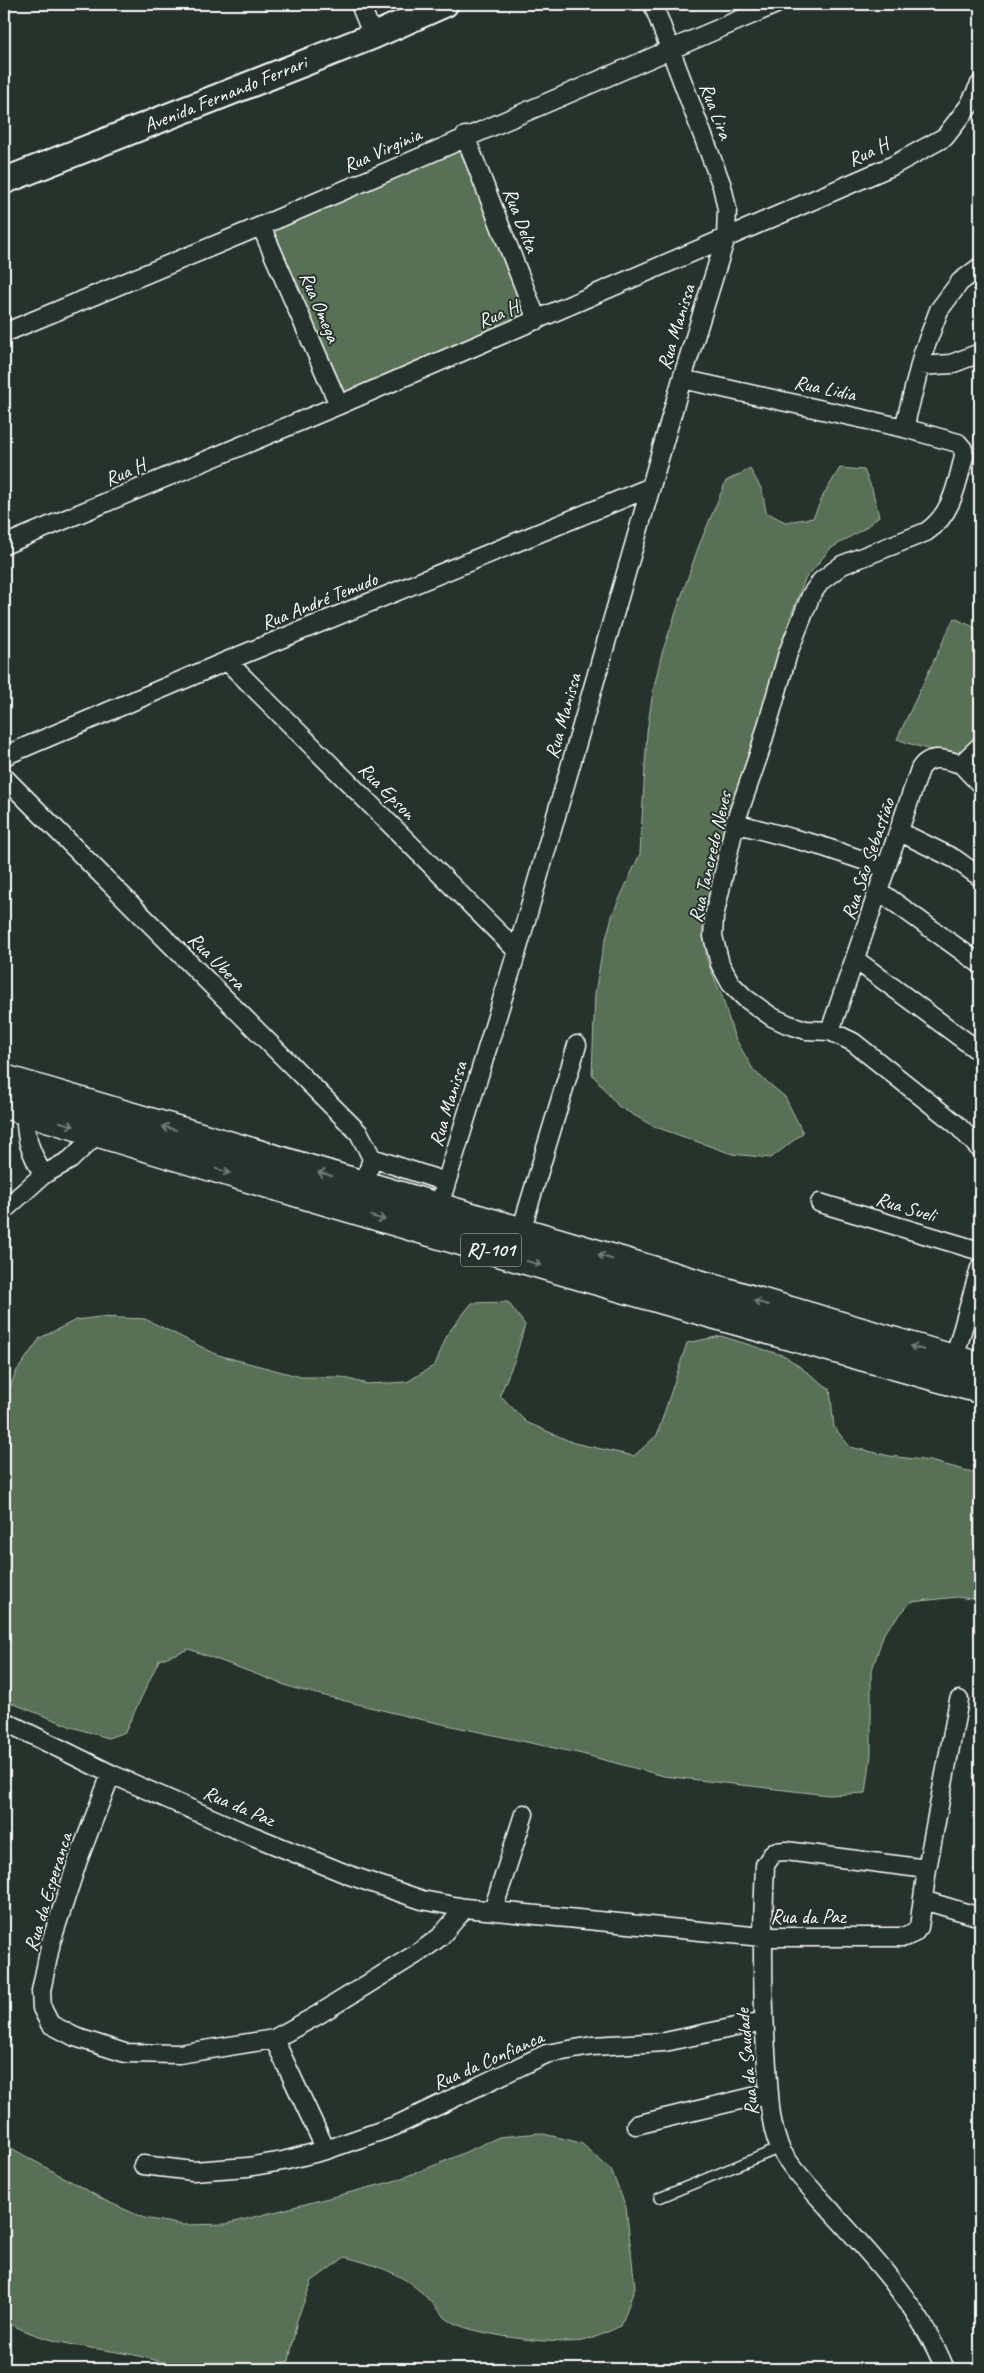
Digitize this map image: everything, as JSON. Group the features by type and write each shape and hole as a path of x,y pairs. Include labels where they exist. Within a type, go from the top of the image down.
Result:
{"main road":[{"name":"Avenida Fernando Ferrari","path":"4,181 373,36 441,5"},
{"name":"RJ-101","path":"4,1079 364,1186 442,1194 521,1231 980,1367"},
{"name":"RJ-101","path":"15,1108 729,1320 980,1389"}],"street":[{"path":"360,4 373,36"},
{"name":"Rua Lira","path":"653,4 722,186 727,209 726,237"},
{"name":"Rua Virginia","path":"4,333 261,226 465,136 776,4"},
{"name":"Rua H","path":"4,545 339,405 892,166 945,137 969,106 980,84"},
{"name":"Rua Delta","path":"465,136 537,320"},
{"name":"Rua Omega","path":"261,226 339,405"},
{"name":"Rua Manissa","path":"442,1194 517,951 682,379 726,237"},
{"path":"904,428 920,366 939,310 960,282 980,267"},
{"path":"920,366 951,364 980,352"},
{"name":"Rua Lidia","path":"682,379 904,428 958,443"},
{"name":"Rua Tancredo Neves","path":"958,443 963,449 964,456 950,505 943,518 926,532 842,565 821,581 810,595 788,653 759,754 736,823 714,917 713,936 720,964 731,984 746,998 772,1017 806,1030 830,1031 853,1042 956,1124 980,1149"},
{"name":"Rua André Temudo","path":"4,756 227,661 651,487"},
{"name":"Rua Epson","path":"227,661 517,951"},
{"path":"980,746 961,764 980,784"},
{"name":"Rua Sāo Sebastiāo","path":"830,1031 880,891 920,768 925,761 931,758 961,764"},
{"name":"Rua Ubera","path":"4,777 359,1133 372,1158"},
{"path":"736,823 821,846 886,868"},
{"path":"900,832 955,859 980,877"},
{"path":"880,891 980,964"},
{"path":"856,960 980,1052"},
{"path":"521,1231 578,1045"},
{"path":"15,1108 31,1152 43,1175"},
{"path":"4,1210 43,1175 70,1160 98,1133"},
{"path":"364,1186 372,1158 442,1194"},
{"name":"Rua Sueli","path":"820,1203 980,1251"},
{"path":"954,1359 980,1268"},
{"name":"Rua da Paz","path":"4,1721 111,1774 236,1829 357,1878 422,1900 465,1908 762,1937 905,1937 914,1933 919,1927 927,1870 959,1700"},
{"name":"Rua da Esperanca","path":"111,1774 78,1860 51,1942 42,1990 42,2008 50,2024 75,2037 124,2053 179,2054 274,2039"},
{"path":"493,1910 524,1814"},
{"name":"Rua da Saudade","path":"927,1870 786,1851 774,1852 765,1866 762,1937 764,2021 769,2093 772,2116 780,2148 812,2189 907,2300 928,2331 945,2369"},
{"path":"923,1900 980,1917"},
{"path":"326,2150 274,2039 316,2016 421,1951 440,1937 465,1908"},
{"name":"Rua da Confianca","path":"143,2166 194,2171 248,2167 326,2150 395,2126 546,2054 592,2046 665,2042 764,2021"},
{"path":"636,2125 769,2093"}],"lane":[{"path":"659,2198 780,2148"}],"green space":[{"path":"465,136 537,320 339,405 261,226"},
{"path":"840,468 864,470 872,489 879,516 865,528 830,549 805,579 793,610 750,750 710,895 704,931 707,961 722,996 734,1036 754,1071 785,1097 803,1133 771,1158 732,1154 653,1126 618,1106 592,1074 595,993 602,953 613,913 640,854 647,732 653,691 662,653 698,548 726,481 750,469 762,490 766,512 785,522 813,518 824,494"},
{"path":"954,618 980,630 980,735 962,753 929,749 897,739"},
{"path":"508,1302 525,1325 515,1359 500,1395 526,1422 574,1443 634,1456 657,1435 687,1343 721,1336 785,1356 830,1389 834,1427 850,1447 890,1456 930,1461 980,1474 980,1600 957,1597 911,1602 884,1633 871,1673 871,1755 866,1793 828,1795 664,1776 582,1754 410,1717 293,1688 189,1649 159,1660 125,1732 108,1738 72,1727 4,1700 4,1402 16,1372 40,1338 76,1320 100,1317 145,1319 218,1355 301,1377 341,1377 367,1384 407,1382 435,1365 448,1333 472,1303"},
{"path":"540,2133 581,2143 611,2170 626,2207 635,2287 621,2326 591,2339 553,2342 512,2338 457,2325 440,2313 412,2284 375,2266 345,2257 312,2281 297,2320 289,2361 233,2369 210,2370 189,2368 133,2355 63,2343 34,2334 4,2321 4,2144 106,2201 144,2218 183,2225 226,2224 282,2210 394,2181 499,2137"}]}
